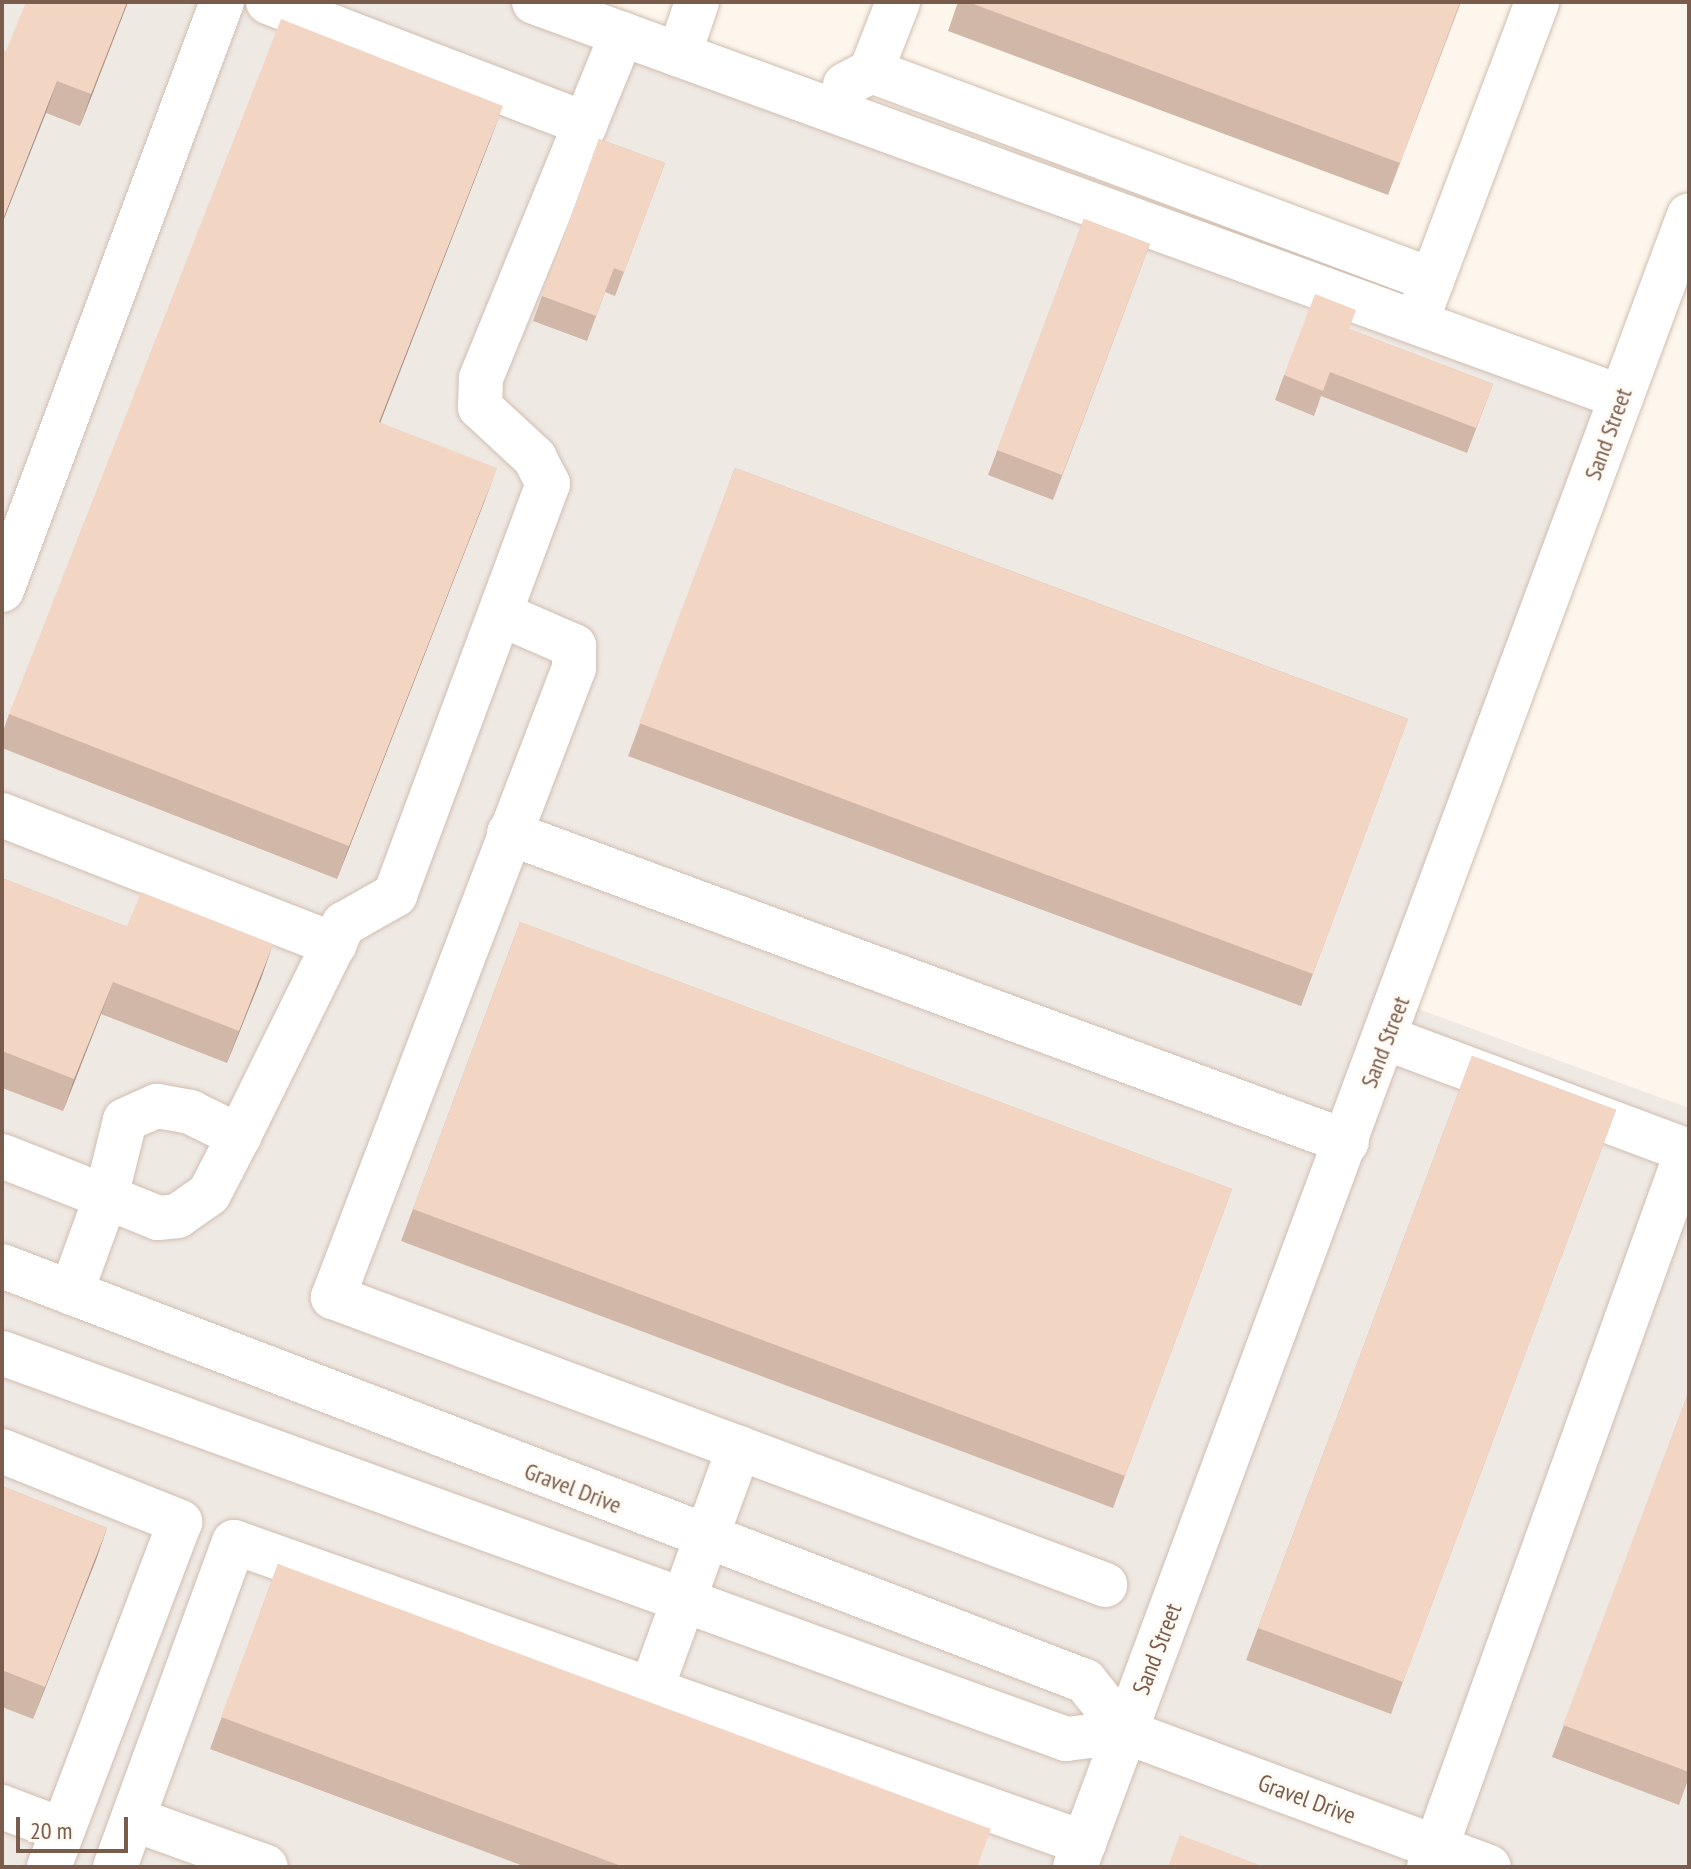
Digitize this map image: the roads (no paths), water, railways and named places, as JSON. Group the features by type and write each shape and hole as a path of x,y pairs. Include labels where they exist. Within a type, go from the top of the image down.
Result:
{"street":[{"path":"2,590 222,2"},
{"path":"268,2 585,124"},
{"path":"534,2 1621,397"},
{"path":"679,55 697,2"},
{"path":"812,103 871,71 898,2"},
{"path":"1416,323 1537,2"},
{"path":"2,1156 158,1218 178,1216 209,1194 344,924 395,895 548,484 535,458 480,407 481,378 622,34"},
{"path":"871,71 1432,280"},
{"name":"Sand Street","path":"1080,1855 1386,1038 1689,215"},
{"path":"500,614 574,646 574,668 333,1297 1105,1585"},
{"path":"2,815 335,945"},
{"path":"509,833 1347,1142"},
{"path":"1386,1038 1688,1151 1432,1857"},
{"path":"71,1293 106,1197 117,1141 125,1120 140,1111 174,1106 239,1136"},
{"name":"Gravel Drive","path":"2,1266 1085,1681 1126,1732"},
{"name":"Gravel Drive","path":"2,1353 684,1603 1066,1739 1126,1732 1432,1857 1489,1867"},
{"path":"651,1690 739,1448"},
{"path":"2,1451 180,1522 56,1848 2,1807"},
{"path":"115,1867 234,1542 651,1690 1080,1855"},
{"path":"133,1819 266,1867"}]}
